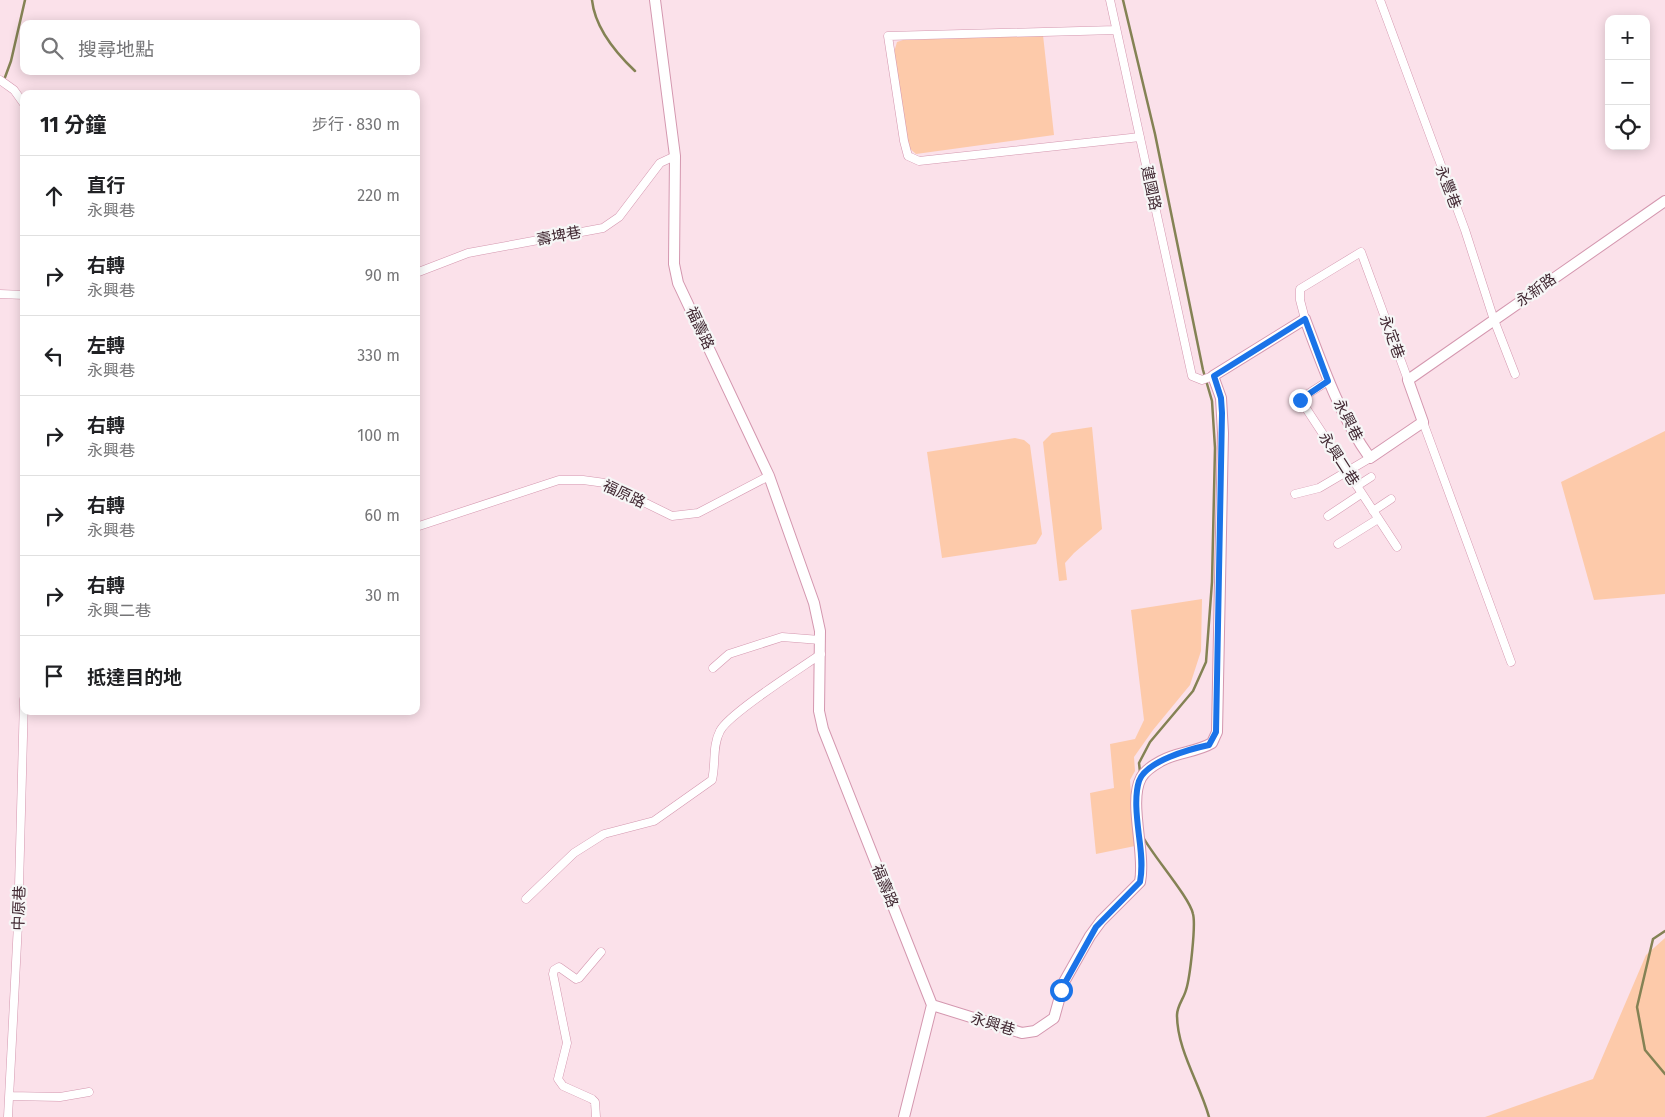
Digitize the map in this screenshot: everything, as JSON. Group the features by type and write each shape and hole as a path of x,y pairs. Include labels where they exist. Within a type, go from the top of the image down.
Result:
{"street":[{"name":"福壽路","path":"655,0 674,156 674,264 678,283 769,476 814,603 820,640 819,711 823,729 932,1005"},
{"name":"建國路","path":"1110,0 1192,376 1208,378"},
{"name":"永豐巷","path":"1380,0 1465,230 1494,320 1515,374"},
{"path":"1116,30 888,36 904,141 908,156 919,161 1140,137"},
{"path":"0,80 14,90 20,98"},
{"name":"壽埤巷","path":"420,271 468,253 603,228 616,221 660,163 674,156"},
{"name":"永新路","path":"1408,380 1665,202"},
{"name":"永定巷","path":"1305,319 1300,300 1300,289 1361,252 1423,422"},
{"path":"0,294 20,295"},
{"path":"1208,378 1305,319"},
{"name":"永興巷","path":"1305,319 1328,381 1353,434 1370,458 1423,422"},
{"name":"永興巷","path":"932,1005 1022,1033 1035,1031 1049,1023 1058,1009 1064,982 1093,932 1101,921 1140,882 1141,855 1137,793 1139,780 1144,772 1162,760 1212,743 1216,732 1223,433 1221,398 1208,378"},
{"name":"永興二巷","path":"1328,381 1300,400 1397,547"},
{"path":"1423,422 1511,662"},
{"path":"1295,494 1319,488 1370,458"},
{"name":"福原路","path":"420,526 559,480 583,480 605,483 672,516 698,513 769,476"},
{"path":"1357,486 1371,477"},
{"path":"1328,516 1361,494"},
{"path":"1373,511 1390,499"},
{"path":"1338,544 1378,519"},
{"path":"713,668 729,654 782,637 820,640"},
{"path":"526,899 574,853 604,834 654,821 712,780 715,770 716,739 721,728 737,713 821,654"},
{"name":"中原巷","path":"8,1117 18,924 24,715"},
{"path":"596,1117 595,1102 563,1086 558,1079 567,1043 553,974 556,967 559,967 576,979 579,978 601,952"},
{"path":"904,1117 932,1005"},
{"path":"10,1096 60,1097 89,1092"}],"shaded area":[{"path":"1043,35 1054,135 916,154 908,147 894,52 897,42 903,40"},
{"path":"1092,427 1102,529 1065,563 1067,580 1059,581 1043,442 1052,433"},
{"path":"1665,431 1665,594 1594,600 1561,482"},
{"path":"1015,438 1024,440 1030,445 1042,534 1036,544 942,558 927,452"},
{"path":"1202,599 1201,651 1190,685 1153,730 1134,757 1135,771 1130,780 1135,846 1096,854 1090,793 1114,788 1110,744 1135,739 1144,720 1131,610"},
{"path":"1665,938 1665,1117 1485,1117 1593,1079 1646,955"}],"waterway":[{"path":"20,20 25,0"},
{"path":"592,0 597,20 607,39 635,71"},
{"path":"1123,0 1155,134 1203,370 1212,401 1215,448 1212,582 1206,662 1193,691 1150,742 1139,763 1140,772"},
{"path":"4,80 11,61 20,22"},
{"path":"1143,837 1185,898 1193,914 1194,929 1191,964 1188,984 1177,1012 1178,1028 1185,1054 1209,1117"},
{"path":"1665,931 1653,939 1637,1007 1645,1050 1665,1074"}],"route":[{"path":"1061,990 1096,927 1140,882 1142,875 1137,793 1139,780 1144,772 1162,760 1194,748 1209,745 1212,743 1216,732 1223,433 1221,398 1214,376 1305,319 1328,381 1300,400"}]}
